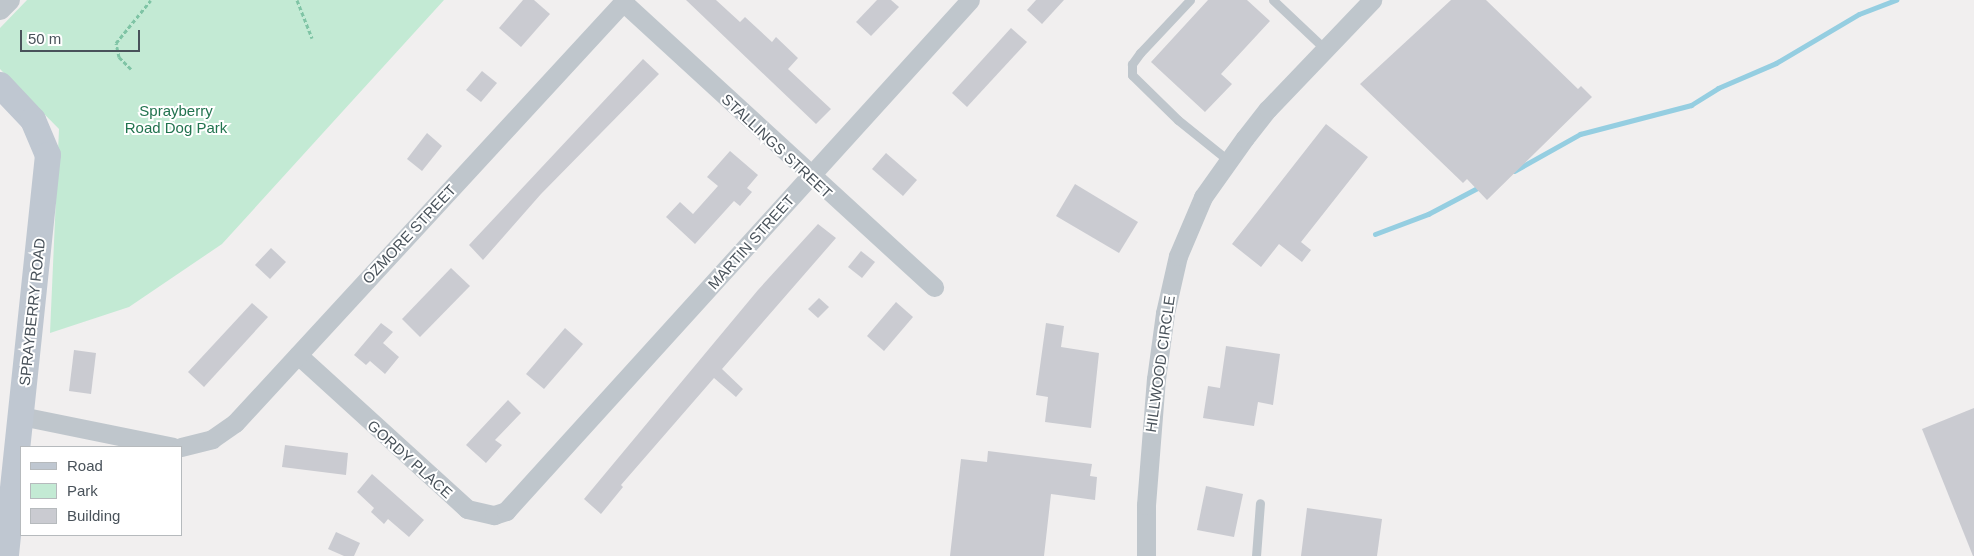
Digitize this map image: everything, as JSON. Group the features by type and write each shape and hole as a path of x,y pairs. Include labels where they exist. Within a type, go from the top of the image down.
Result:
{"street":[{"path":"0,10 10,0"},
{"name":"MARTIN STREET","path":"532,484 970,0"},
{"name":"HILLWOOD CIRCLE","path":"1146,556 1149,452 1165,313 1178,256 1203,197 1268,109 1372,0"},
{"name":"STALLINGS STREET","path":"624,1 810,177 934,287"},
{"name":"OZMORE STREET","path":"182,448 201,444 227,431 624,1"},
{"name":"SPRAYBERRY ROAD","path":"0,85 33,120 48,155 21,416 6,498 6,556"},
{"name":"GORDY PLACE","path":"298,355 467,509 494,515 506,511 532,484"},
{"path":"21,416 168,446"}],"lane":[{"path":"1190,0 1140,53 1132,64 1132,74 1178,120 1229,161"},
{"path":"1273,0 1325,49"},
{"path":"1256,556 1260,503"}],"path":[{"path":"131,69 119,57 116,44 151,0"},
{"path":"298,0 312,38"}],"green space":[{"name":"Sprayberry Road Dog Park","path":"27,0 444,0 222,244 129,307 50,333 59,129 0,69 0,28"}],"building":[{"path":"523,0 534,0 550,14 521,47 499,28"},
{"path":"686,0 716,0 740,22 745,17 772,42 776,37 798,58 788,69 831,109 816,124"},
{"path":"877,0 891,0 899,7 871,36 856,22"},
{"path":"1036,0 1064,0 1042,24 1027,10"},
{"path":"1208,0 1247,0 1270,21 1221,74 1232,84 1205,112 1151,62"},
{"path":"1451,0 1486,0 1578,89 1581,86 1592,97 1487,200 1467,179 1463,183 1360,84"},
{"path":"1011,28 1027,42 967,107 952,93"},
{"path":"643,59 659,74 541,194 483,260 469,245"},
{"path":"482,71 497,83 481,102 466,90"},
{"path":"1326,124 1368,157 1301,242 1311,250 1302,262 1279,244 1261,267 1232,244"},
{"path":"427,133 442,146 422,171 407,159"},
{"path":"730,151 758,175 747,188 752,192 740,206 734,201 695,244 666,217 680,202 693,214 718,186 707,177"},
{"path":"886,153 917,180 903,196 872,169"},
{"path":"1075,184 1138,222 1119,253 1056,216"},
{"path":"818,224 836,238 722,369 743,389 736,397 714,378 621,485 623,487 601,514 584,499 758,290"},
{"path":"271,248 286,262 270,279 255,265"},
{"path":"861,251 875,262 862,278 848,267"},
{"path":"451,268 470,286 420,337 402,319"},
{"path":"819,298 829,307 818,318 808,309"},
{"path":"896,302 913,317 884,351 867,336"},
{"path":"252,303 268,317 204,387 188,372"},
{"path":"381,323 393,332 383,343 399,357 385,374 370,361 366,365 354,355"},
{"path":"1046,323 1064,326 1061,347 1099,353 1091,428 1045,422 1048,397 1036,395"},
{"path":"565,328 583,344 544,389 526,374"},
{"path":"1226,346 1280,354 1273,405 1258,402 1254,426 1203,418 1208,386 1220,388"},
{"path":"74,350 96,353 91,394 69,391"},
{"path":"508,400 521,413 495,440 502,445 486,463 466,445"},
{"path":"1974,408 1974,556 1973,556 1922,429"},
{"path":"285,445 348,453 346,475 282,467"},
{"path":"988,451 1092,464 1090,476 1097,477 1095,500 1051,494 1044,556 950,556 961,459 987,462"},
{"path":"372,474 424,520 409,537 388,519 384,524 371,512 374,508 357,492"},
{"path":"1206,486 1243,494 1234,537 1197,530"},
{"path":"1307,508 1382,519 1377,556 1301,556"},
{"path":"336,532 360,543 354,556 344,556 328,549"}],"waterway":[{"path":"1514,171 1580,134 1691,105 1718,88 1776,63 1859,14 1896,0"},
{"path":"1375,234 1428,214 1481,186"}]}
